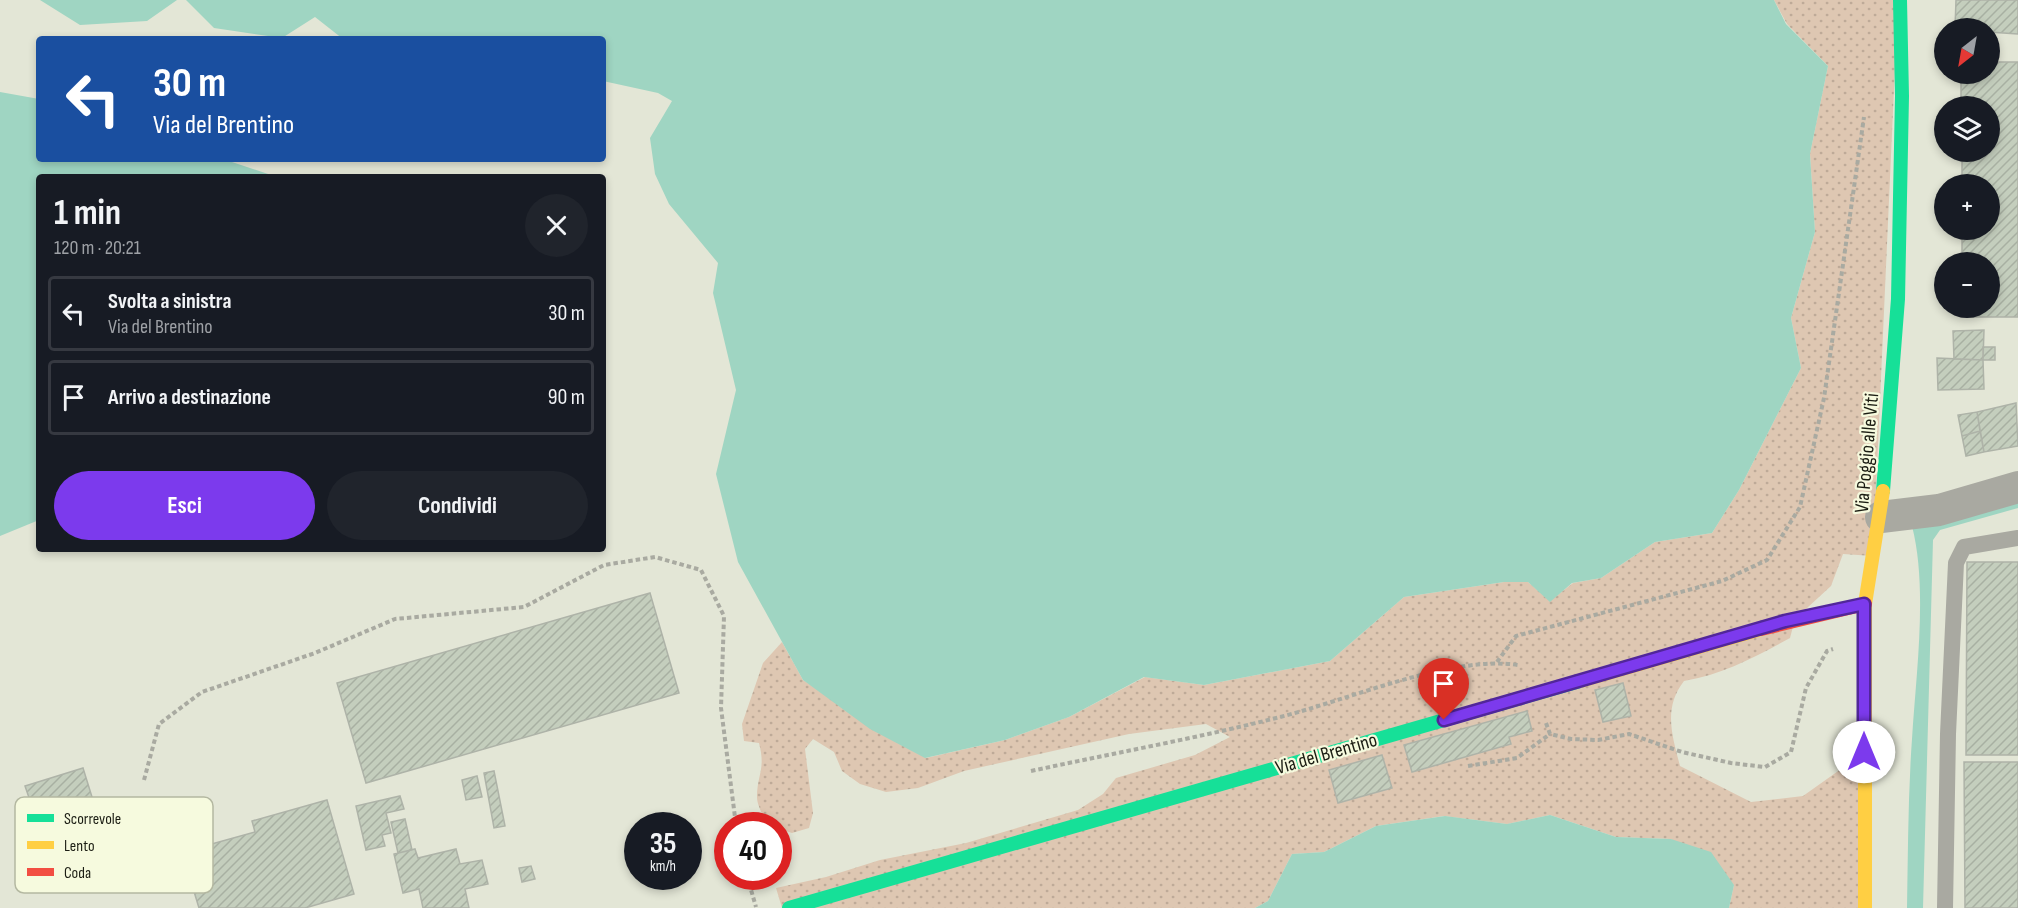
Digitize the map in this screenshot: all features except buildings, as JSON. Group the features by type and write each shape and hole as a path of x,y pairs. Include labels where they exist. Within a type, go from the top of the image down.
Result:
{"street":[{"name":"Via Poggio alle Viti","path":"1865,908 1864,604 1881,517 1898,299 1902,96 1900,0"},
{"path":"1881,517 1939,510 2018,488"},
{"name":"Via del Brentino","path":"789,908 1785,621 1864,604"}],"lane":[{"path":"1945,908 1948,734 1956,563 1964,547 2018,538"}],"path":[{"path":"1497,662 1516,636 1722,581 1767,560 1800,507 1824,398 1864,117"},
{"path":"144,780 159,724 202,692 315,653 395,619 524,607 604,566 655,557 701,570 724,616 721,708 734,812"},
{"path":"1468,766 1517,758 1550,734 1571,739 1598,740 1629,734 1682,752 1731,763 1765,767 1791,752 1806,688 1827,651 1865,636"},
{"path":"1031,771 1280,717 1423,676 1497,662 1530,666"},
{"path":"1534,694 1550,734"},
{"path":"751,890 756,908"}],"shaded area":[{"path":"1774,0 1898,0 1873,556 1843,554 1831,586 1795,619 1790,638 1726,669 1684,681 1673,701 1671,722 1680,766 1751,802 1803,796 1865,752 1865,908 1729,908 1734,885 1671,839 1616,837 1550,815 1507,824 1444,816 1376,826 1324,852 1292,854 1268,901 1255,908 782,908 777,890 792,890 792,884 826,877 880,860 966,843 1078,810 1103,794 1116,778 1195,755 1230,737 1206,724 1129,734 964,771 918,788 886,792 860,784 842,771 834,752 813,739 805,749 813,813 809,828 792,833 792,812 761,811 757,797 761,752 759,743 744,741 742,724 763,663 782,642 803,680 926,758 1005,740 1069,717 1145,677 1204,685 1330,661 1404,597 1504,582 1528,582 1550,601 1573,583 1601,578 1655,542 1712,533 1739,490 1801,368 1791,318 1815,232 1810,154 1828,66 1787,24"}],"water":[{"path":"40,0 177,0 147,21 80,25"},
{"path":"186,0 1774,0 1786,24 1828,66 1810,154 1815,232 1791,318 1801,368 1739,490 1712,533 1655,542 1601,578 1572,583 1550,602 1528,582 1504,582 1404,597 1330,661 1204,685 1144,677 1069,717 1005,740 925,758 870,729 803,680 738,562 716,474 736,390 713,293 718,263 669,204 655,174 650,138 672,101 658,93 606,82 606,36 339,36 315,17 285,36 268,36 214,28"},
{"path":"0,92 36,98 36,162 232,162 268,174 36,174 36,521 0,536"},
{"path":"2018,501 2018,508 1940,530 1933,540 1923,908 1907,908 1910,781 1920,631 1919,576 1912,526"},
{"path":"1550,815 1616,837 1671,839 1711,852 1734,885 1729,908 1255,908 1268,901 1292,854 1324,852 1376,826 1445,816 1507,824"}],"traffic: fast":[{"path":"1883,491 1898,299 1902,96 1900,0"},
{"path":"789,908 1580,681"}],"traffic: slow":[{"path":"1865,908 1865,604 1883,491"},
{"path":"1580,681 1761,629"}],"traffic: jam":[{"path":"1761,629 1865,604"}],"route":[{"path":"1444,720 1785,621 1864,604 1864,752"}]}
